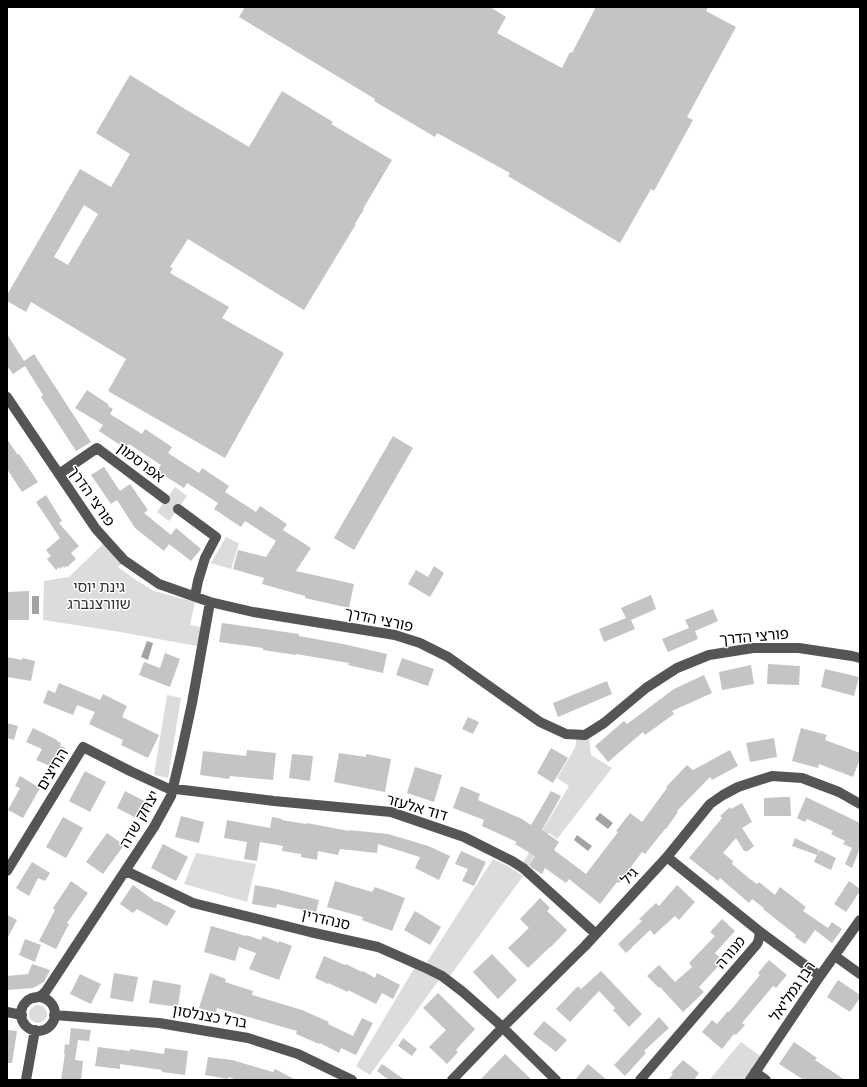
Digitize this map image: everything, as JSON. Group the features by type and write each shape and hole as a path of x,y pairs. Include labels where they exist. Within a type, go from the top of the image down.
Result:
{"street":[{"name":"פורצי הדרך","path":"7,397 96,530 124,560 159,584 210,602 253,612 395,635 420,643 448,658 540,722 566,734 585,735 604,724 646,688 677,668 710,655 753,648 799,648 860,658"},
{"name":"אפרסמון","path":"59,474 97,448 165,499"},
{"path":"178,509 216,538 205,558 195,596"},
{"name":"יצחק שדה","path":"35,998 42,996 46,991 165,808 173,789 192,703 210,602"},
{"name":"החיצים","path":"7,871 83,747 155,783 173,789"},
{"name":"גיל","path":"452,1080 585,946 666,857 710,804 723,794 738,787 772,776 802,778 839,792 860,804"},
{"name":"דוד אלעזר","path":"173,789 274,801 391,812 464,837 523,868 596,934"},
{"name":"מנורה","path":"640,1080 760,940 759,930 666,857"},
{"name":"סנהדרין","path":"126,870 193,903 378,947 442,976 463,992 502,1028"},
{"name":"רבן גמליאל","path":"752,1076 860,920"},
{"path":"759,930 820,976"},
{"path":"835,956 860,974"},
{"path":"35,998 46,999 53,1007 54,1014 52,1023 43,1030 35,1030 28,1027 24,1023 22,1015 23,1008 26,1003 35,998"},
{"path":"7,1012 22,1015"},
{"name":"ברל כצנלסון","path":"54,1014 160,1023 248,1038 298,1054 352,1080"},
{"path":"502,1028 556,1080"},
{"path":"26,1080 35,1030"},
{"path":"752,1076 766,1080"}],"green space":[{"path":"175,487 187,496 169,521 157,512"},
{"path":"226,537 239,543 231,569 211,563"},
{"name":"גינת יוסי שוורצנברג","path":"105,542 124,561 118,567 136,580 154,591 195,602 190,625 201,627 197,646 43,620 44,581 69,577"},
{"path":"167,695 181,698 168,778 154,775"},
{"path":"589,734 591,755 612,768 557,839 549,833 528,866 523,863 569,786 557,778 575,748 577,735"},
{"path":"196,853 256,864 247,902 184,884"},
{"path":"493,859 508,866 523,876 447,980 441,977 370,1075 356,1066 415,967 422,969"},
{"path":"34,1005 42,1005 47,1010 45,1021 42,1023 34,1023 29,1018 29,1010"},
{"path":"741,1042 763,1058 746,1080 709,1080"}],"shaded area":[{"path":"32,596 39,596 39,614 32,614"},
{"path":"147,641 153,643 148,660 141,657"},
{"path":"600,813 613,823 608,829 595,819"},
{"path":"577,835 592,846 588,851 574,840"}],"building":[{"path":"245,7 490,7 506,17 497,33 562,68 570,52 572,53 596,7 708,7 706,11 736,27 687,117 693,120 654,191 651,189 620,243 508,176 510,173 437,133 435,137 239,17"},
{"path":"130,75 249,147 282,91 333,122 331,124 392,160 363,209 356,224 304,310 188,239 170,267 173,268 170,273 229,307 222,318 284,353 225,458 108,391 126,359 31,302 26,312 7,301 7,295 80,169 111,187 130,154 96,133","holes":["84,205 98,214 68,265 54,257"]},
{"path":"7,334 24,361 34,354 91,442 76,451 41,397 43,395 25,366 13,374 7,366"},
{"path":"87,390 113,409 110,414 142,434 145,429 172,447 168,453 199,473 202,468 229,486 225,492 256,512 260,506 287,524 283,530 311,548 296,571 354,584 349,608 305,598 305,596 262,584 264,578 233,569 238,550 266,557 276,541 245,521 241,527 214,509 218,503 187,483 184,488 157,471 161,465 129,444 126,449 99,431 103,425 75,408"},
{"path":"393,436 413,448 354,550 334,538"},
{"path":"7,439 38,482 22,492 7,469"},
{"path":"104,467 120,491 130,484 148,510 144,513 171,535 176,528 201,549 191,561 169,544 164,551 135,528 117,500 111,504 91,475"},
{"path":"46,495 62,521 59,523 79,546 71,553 76,559 67,567 66,566 64,568 63,566 60,569 59,567 56,570 47,559 51,556 46,550 60,538 36,502"},
{"path":"434,566 444,573 430,597 408,584 416,570 428,577"},
{"path":"29,591 29,620 8,620 8,592"},
{"path":"651,595 656,609 631,620 635,629 604,642 599,629 626,618 621,608"},
{"path":"713,609 718,621 695,631 698,639 668,652 662,639 689,628 685,620"},
{"path":"222,623 299,634 299,636 387,654 383,673 348,665 349,663 219,642"},
{"path":"165,653 180,659 170,687 139,675 144,662 160,668"},
{"path":"7,657 35,661 31,681 7,677"},
{"path":"402,658 434,669 428,686 396,675"},
{"path":"768,664 800,666 799,685 767,684"},
{"path":"751,665 754,684 722,690 719,672"},
{"path":"825,669 859,677 854,696 821,687"},
{"path":"704,675 712,693 672,711 674,714 645,735 643,732 608,762 595,746 624,721 627,724 674,689"},
{"path":"607,681 612,694 558,717 553,703"},
{"path":"59,683 100,700 103,694 127,706 122,717 159,735 148,758 121,745 123,740 89,724 95,712 77,705 73,715 43,703 48,690 55,693"},
{"path":"468,717 479,722 473,734 462,729"},
{"path":"7,723 18,726 14,740 7,738"},
{"path":"33,728 57,740 61,743 60,746 65,748 60,758 57,757 52,767 36,760 42,749 26,742"},
{"path":"801,728 827,735 825,740 860,753 860,759 853,777 819,764 818,768 792,761"},
{"path":"774,738 777,757 750,762 746,743"},
{"path":"551,748 568,758 553,783 537,773"},
{"path":"247,750 276,753 273,780 230,776 229,779 200,775 203,751 246,756"},
{"path":"730,750 738,766 712,780 710,777 677,811 678,812 666,829 645,854 642,852 619,883 617,882 600,904 569,879 566,883 545,868 542,874 532,868 529,865 535,856 515,844 517,842 482,826 484,820 453,808 461,786 480,794 478,800 522,819 531,825 551,791 561,796 542,830 559,842 554,850 586,874 618,832 616,831 630,813 642,822 667,788 666,787 687,765 693,770"},
{"path":"339,753 366,757 366,754 391,759 385,792 334,782"},
{"path":"292,754 313,756 310,781 289,778"},
{"path":"415,767 442,775 434,802 407,793"},
{"path":"85,771 106,782 90,812 69,801"},
{"path":"20,776 40,788 23,818 8,810 20,788 15,786"},
{"path":"125,791 150,804 142,821 117,808"},
{"path":"790,797 791,816 764,816 764,798"},
{"path":"806,797 860,823 860,852 859,851 852,868 845,864 852,848 843,844 845,841 831,834 833,831 807,819 805,822 797,818"},
{"path":"742,803 752,822 742,828 754,846 748,851 744,851 736,838 723,853 733,861 732,864 757,884 759,882 775,895 780,887 806,907 803,911 828,928 832,922 842,929 832,943 815,930 805,944 752,899 749,903 720,878 718,881 689,858 722,818 720,816 730,807 731,809"},
{"path":"181,816 204,822 199,843 175,837"},
{"path":"63,817 83,828 66,858 46,847"},
{"path":"272,817 349,831 388,834 426,845 450,856 439,880 415,868 420,857 378,844 377,853 340,849 338,855 318,851 317,860 301,857 301,854 282,851 283,846 260,842 257,861 244,859 247,842 224,838 227,820 270,828"},
{"path":"107,833 124,845 103,874 86,862"},
{"path":"795,838 819,850 818,855 820,850 836,858 831,870 814,862 817,855 792,846"},
{"path":"163,844 188,857 176,881 151,868"},
{"path":"461,851 486,862 474,886 462,881 468,869 455,864"},
{"path":"32,862 50,873 45,881 38,878 29,896 16,888"},
{"path":"71,881 88,893 67,923 69,924 56,949 39,941 55,910 53,908"},
{"path":"335,881 372,892 375,887 405,898 392,931 362,920 363,917 327,907"},
{"path":"849,881 860,889 860,891 846,912 834,904"},
{"path":"133,885 156,902 157,901 176,911 167,926 137,909 133,913 120,904"},
{"path":"255,885 319,900 316,913 277,904 276,908 252,904"},
{"path":"677,885 695,902 679,920 675,916 654,935 650,930 626,953 618,944 642,921 639,919 656,903 659,906"},
{"path":"540,898 550,908 547,911 567,930 528,968 508,948 529,928 520,919"},
{"path":"415,911 441,927 430,945 404,930"},
{"path":"7,915 17,920 7,939"},
{"path":"722,919 735,931 715,953 723,961 699,987 704,992 683,1012 660,987 659,988 647,976 659,965 675,982 692,967 689,963 715,936 710,932"},
{"path":"211,926 261,940 263,936 279,943 279,941 292,946 279,980 249,969 256,953 239,947 235,961 204,952"},
{"path":"25,939 41,945 35,962 19,955"},
{"path":"492,954 517,980 498,999 473,972"},
{"path":"324,956 362,972 363,971 375,978 377,973 400,985 393,999 382,993 376,1004 348,990 348,992 315,978"},
{"path":"769,960 787,975 776,988 773,986 742,1023 745,1025 736,1035 734,1034 722,1049 702,1032 712,1020 717,1024 728,1011 729,1012 760,975 758,973"},
{"path":"32,964 50,970 44,982 33,988 7,990 7,976 28,974"},
{"path":"601,971 642,1014 629,1027 613,1010 615,1008 599,991 570,1022 556,1009 578,986 581,989"},
{"path":"114,973 138,977 133,1002 110,998"},
{"path":"210,973 226,979 225,982 253,991 252,995 302,1010 329,1022 328,1024 353,1036 362,1018 373,1023 356,1055 341,1048 339,1053 320,1043 319,1044 296,1034 297,1031 217,1008 216,1013 199,1008"},
{"path":"80,974 101,984 91,1004 70,994"},
{"path":"153,980 181,985 178,1007 149,1003"},
{"path":"838,980 860,995 860,998 850,1012 827,997"},
{"path":"438,993 475,1029 456,1050 458,1052 447,1064 429,1047 446,1030 423,1008"},
{"path":"659,1017 669,1028 644,1051 646,1053 625,1076 614,1065"},
{"path":"544,1021 567,1040 556,1052 533,1034"},
{"path":"71,1028 91,1030 89,1041 78,1040 75,1060 83,1061 81,1080 61,1080 65,1044 69,1045"},
{"path":"7,1030 17,1031 12,1063 7,1063"},
{"path":"403,1038 417,1049 412,1056 398,1046"},
{"path":"794,1042 817,1058 815,1060 845,1080 804,1080 779,1064"},
{"path":"98,1047 130,1051 130,1049 164,1054 165,1048 188,1051 185,1075 120,1064 120,1069 95,1066"},
{"path":"505,1054 532,1080 480,1080"},
{"path":"208,1057 232,1060 273,1072 275,1069 296,1080 237,1080 229,1077 228,1079 205,1075"},
{"path":"683,1060 699,1073 694,1080 668,1080 673,1074 671,1073"},
{"path":"382,1064 405,1080 389,1080 377,1071"},
{"path":"588,1064 607,1080 575,1080"}]}
